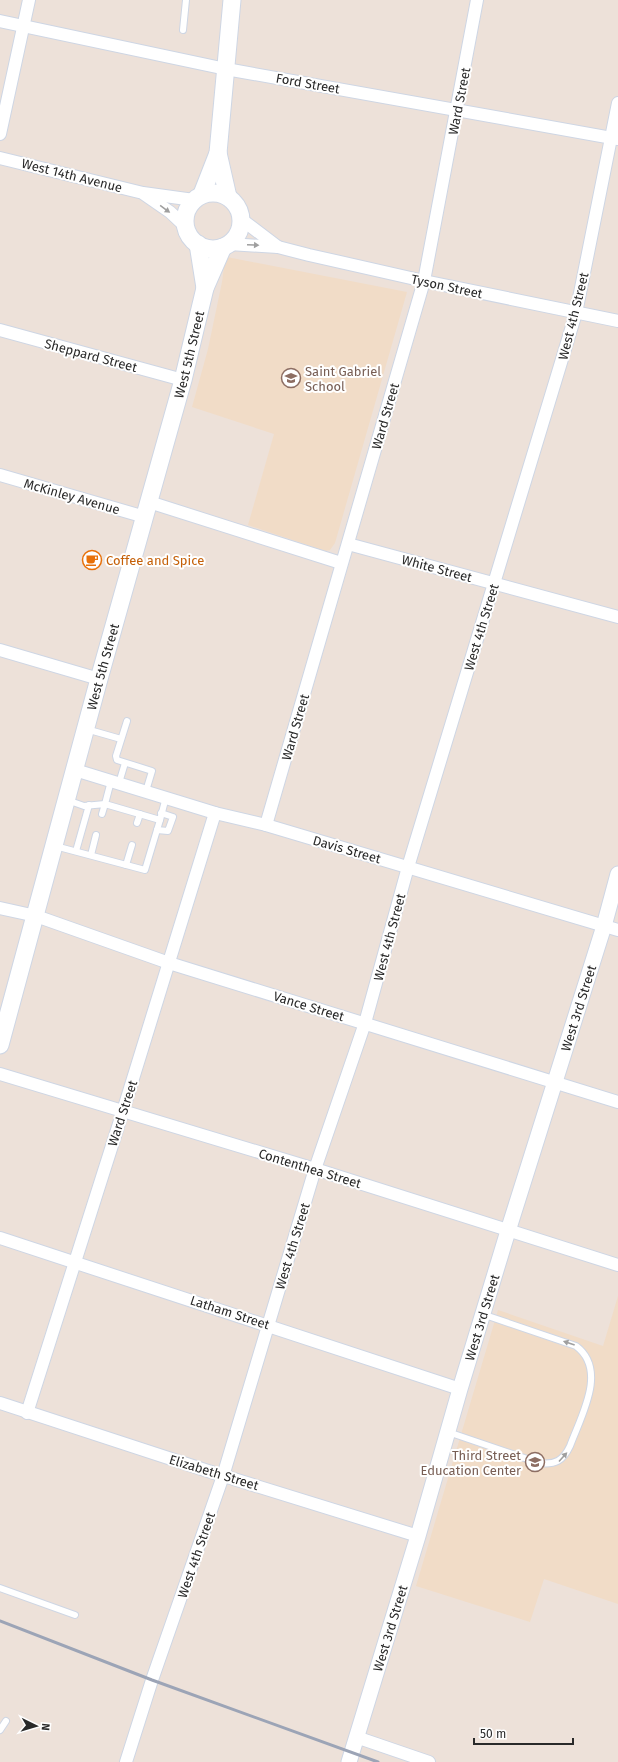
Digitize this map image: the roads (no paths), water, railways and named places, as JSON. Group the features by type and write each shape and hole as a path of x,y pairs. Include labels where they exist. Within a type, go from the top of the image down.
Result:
{"main road":[{"path":"218,154 198,197 186,212 186,227 192,240 212,249 226,245 237,236 241,219 238,207 228,196 218,154 232,0"},
{"path":"198,197 214,192 228,196"},
{"name":"West 5th Street","path":"198,244 205,288"},
{"name":"West 5th Street","path":"0,1045 99,679 183,380 205,288 226,245"}],"street":[{"path":"0,134 29,0"},
{"name":"Ward Street","path":"266,826 424,281 477,0"},
{"name":"Ford Street","path":"0,21 226,69 615,138"},
{"name":"West 4th Street","path":"126,1762 152,1680 223,1476 315,1169 365,1023 408,867 576,313 615,138 618,103"},
{"name":"West 14th Avenue","path":"0,158 143,193 198,197"},
{"name":"West 14th Avenue","path":"143,193 170,212 186,227"},
{"name":"Tyson Street","path":"241,219 278,247"},
{"name":"Tyson Street","path":"226,245 278,247 309,256 618,321"},
{"name":"Sheppard Street","path":"0,330 183,380"},
{"name":"McKinley Avenue","path":"0,475 147,509"},
{"path":"147,509 341,563"},
{"name":"White Street","path":"348,544 618,617"},
{"path":"0,650 99,679"},
{"name":"Davis Street","path":"75,770 215,813 266,826 408,867 611,928"},
{"name":"Ward Street","path":"27,1413 74,1261 123,1111 215,813"},
{"name":"West 3rd Street","path":"348,1762 418,1536 482,1314 553,1082 611,928 618,874"},
{"name":"Vance Street","path":"0,908 36,916 169,963 618,1102"},
{"name":"Contenthea Street","path":"0,1074 315,1169 618,1265"},
{"name":"Latham Street","path":"0,1238 74,1261 460,1389"},
{"name":"Elizabeth Street","path":"3,1406 418,1536"},
{"path":"356,1737 429,1762"}],"lane":[{"path":"182,30 186,0"},
{"path":"127,721 116,756 117,760 152,771 146,791"},
{"path":"86,729 121,739"},
{"path":"102,814 105,804 125,763"},
{"path":"55,846 145,870 166,797"},
{"path":"67,800 84,806 105,804 160,820"},
{"path":"76,851 89,805"},
{"path":"157,830 168,831 173,817 162,813"},
{"path":"137,823 140,814"},
{"path":"91,855 96,835"},
{"path":"126,865 132,845"},
{"path":"448,1432 539,1463 549,1465 557,1463 567,1453 588,1400 591,1389 591,1369 583,1351 576,1346 482,1314"},
{"path":"0,1588 75,1615"},
{"path":"0,1730 6,1721"}],"railway":[{"path":"0,1621 152,1680 378,1762"}],"place":[{"name":"Saint Gabriel School","path":"291,378"},
{"name":"Coffee and Spice","path":"92,560"},
{"name":"Third Street Education Center","path":"535,1462"}]}
